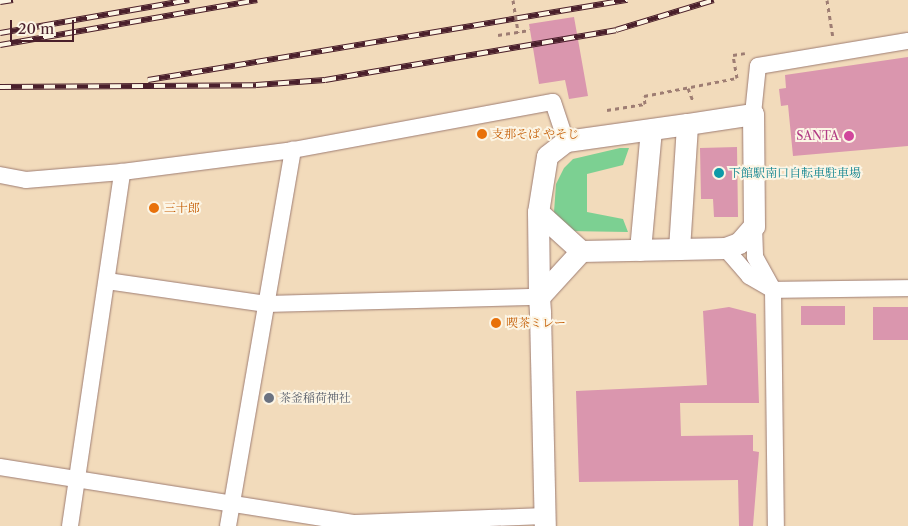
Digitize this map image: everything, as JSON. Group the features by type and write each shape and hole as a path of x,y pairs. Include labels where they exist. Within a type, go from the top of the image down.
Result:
{"street":[{"path":"776,526 773,290 755,256 753,114 758,66 908,41"},
{"path":"0,176 26,180 122,172 294,150 553,102 566,141"},
{"path":"0,467 355,524 545,521 538,212 547,156 566,141 753,114"},
{"path":"679,249 687,124"},
{"path":"640,250 651,129"},
{"path":"228,526 294,150"},
{"path":"70,526 122,172"},
{"path":"538,212 581,251 725,248 739,243 754,226"},
{"path":"725,248 750,276 773,290 908,288"},
{"path":"107,281 266,304 540,297 581,251"}],"path":[{"path":"513,0 518,32"},
{"path":"498,35 530,30"},
{"path":"688,88 691,101"},
{"path":"607,110 645,104"}],"green space":[{"path":"620,148 629,148 623,165 587,174 587,212 623,219 628,232 567,231 554,212 556,184 564,168 573,159"}],"building":[{"path":"574,17 588,96 569,99 565,80 539,84 529,24"},
{"path":"908,57 908,146 793,156 788,105 781,106 779,89 786,88 785,75"},
{"name":"下館駅南口自転車駐車場","path":"737,147 738,217 714,217 713,199 701,199 700,148"},
{"path":"801,306 845,306 845,325 801,325"},
{"path":"729,307 756,314 759,403 680,403 681,436 753,435 753,451 759,452 753,526 739,526 738,480 579,482 576,391 707,385 703,311"},
{"path":"873,307 908,307 908,340 873,340"}],"railway":[{"path":"0,2 13,0"},
{"path":"0,33 189,0"},
{"path":"0,45 257,0"},
{"path":"148,80 627,0"},
{"path":"0,87 256,85 325,80 616,30 714,0"}],"place":[{"name":"支那そば やそじ","path":"482,134"},
{"name":"SANTA","path":"849,136"},
{"name":"下館駅南口自転車駐車場","path":"719,173"},
{"name":"三十郎","path":"154,208"},
{"name":"喫茶ミレー","path":"496,323"},
{"name":"茶釜稲荷神社","path":"269,398"}]}
